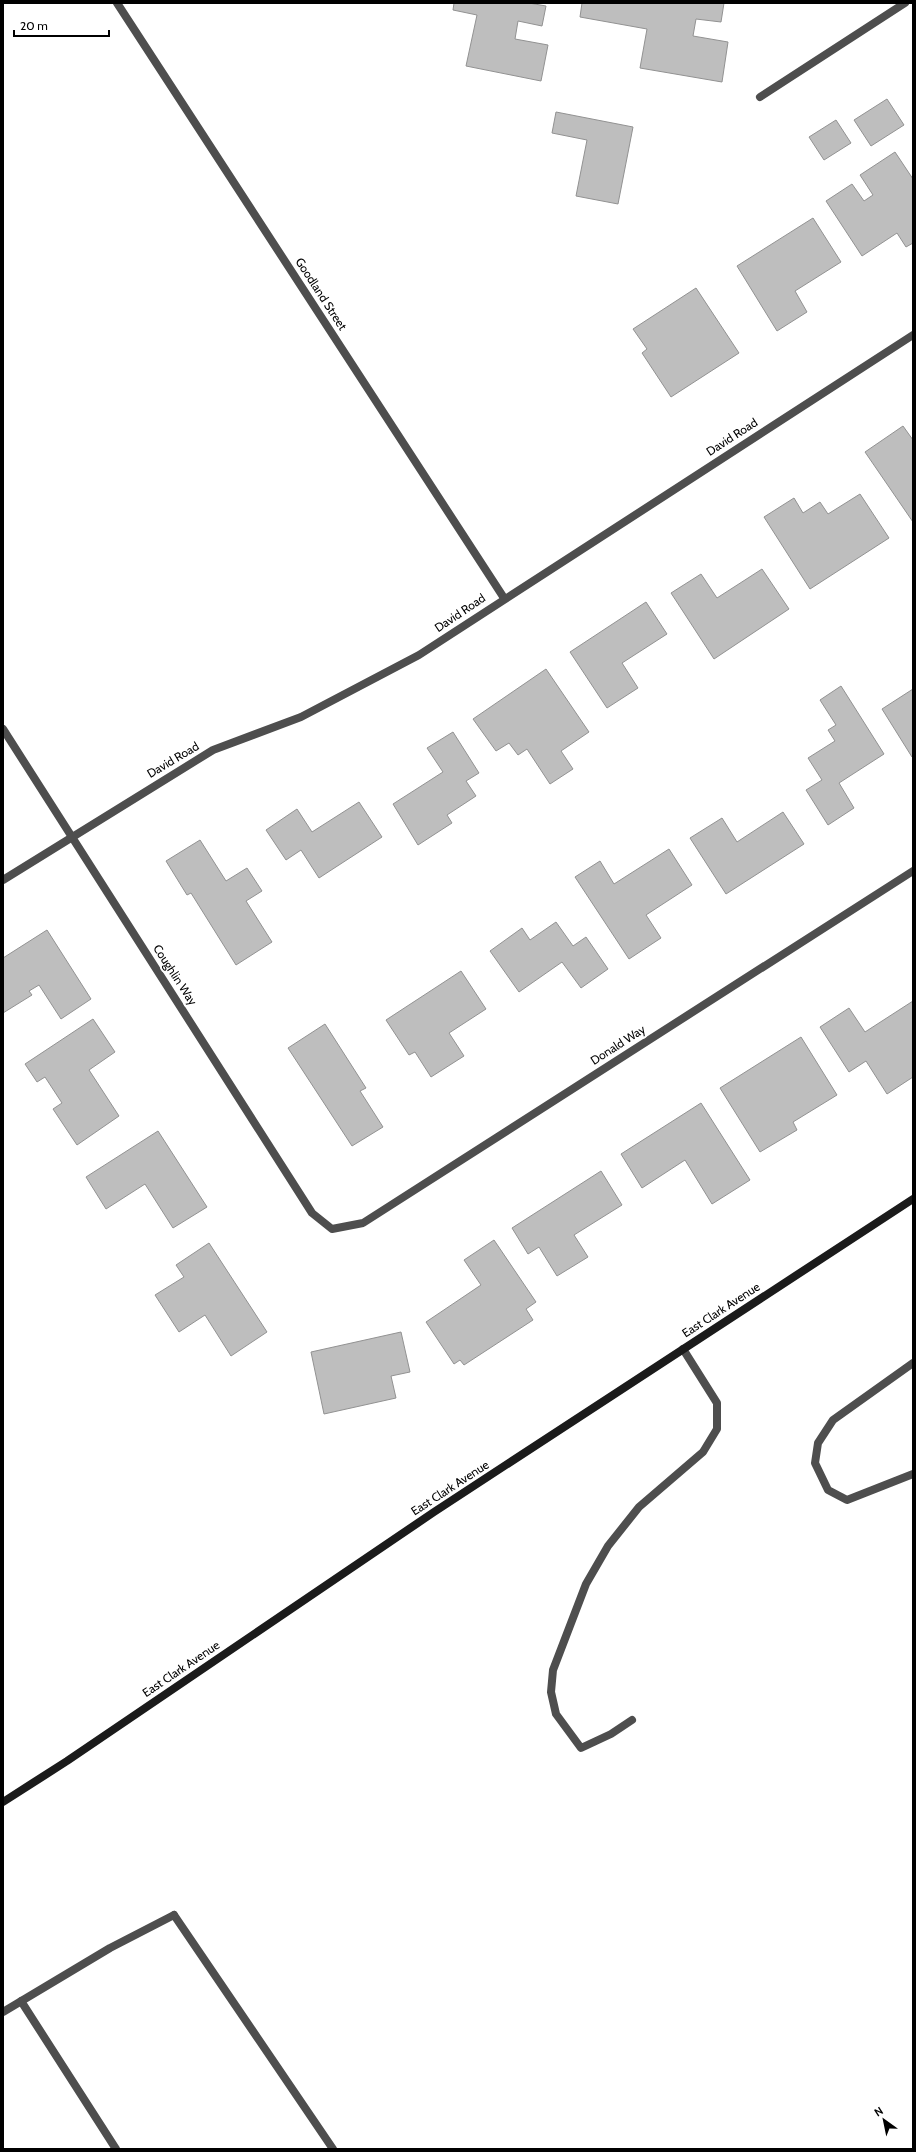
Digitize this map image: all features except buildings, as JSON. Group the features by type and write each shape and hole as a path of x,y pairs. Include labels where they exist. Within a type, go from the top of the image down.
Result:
{"main road":[{"name":"East Clark Avenue","path":"3,1802 67,1761 434,1512 913,1199"}],"street":[{"name":"Goodland Street","path":"117,3 504,598"},
{"path":"760,97 905,3"},
{"name":"David Road","path":"3,880 213,750 301,717 419,655 504,598 913,335"},
{"name":"Coughlin Way","path":"3,729 312,1213 332,1229"},
{"name":"Donald Way","path":"332,1229 363,1223 912,873"},
{"path":"632,1720 611,1734 581,1748 556,1714 551,1692 553,1670 586,1584 608,1546 639,1507 703,1452 717,1429 717,1403 683,1349"},
{"path":"913,1363 833,1420 818,1443 815,1463 828,1490 847,1500 913,1474"},
{"path":"3,2012 110,1948 174,1915 333,2149"},
{"path":"21,2001 116,2149"}]}
